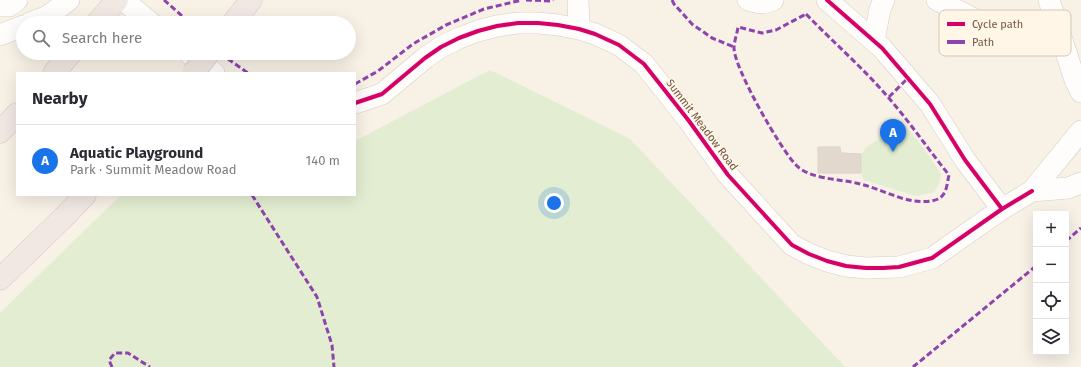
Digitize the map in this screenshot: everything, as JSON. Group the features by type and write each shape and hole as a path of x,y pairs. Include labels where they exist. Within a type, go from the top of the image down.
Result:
{"highway":[{"path":"103,16 117,0"},
{"path":"194,72 203,60"},
{"path":"0,132 16,115"},
{"path":"0,279 64,218 84,196"}],"street":[{"path":"0,6 9,6 17,0"},
{"path":"48,16 69,0"},
{"path":"123,0 143,16"},
{"path":"578,0 579,29"},
{"path":"748,0 758,3 773,0"},
{"path":"827,0 882,48 930,104 964,160 1002,209"},
{"path":"874,41 880,9 884,0"},
{"path":"937,0 956,10"},
{"path":"1049,0 1052,10"},
{"name":"Summit Meadow Road","path":"356,103 382,94 425,58 441,47 459,38 478,31 518,23 558,25 595,34 618,45 644,64 689,121 728,175 792,245 809,254 840,264 866,268 900,267 916,264 932,258 1002,209 1032,191"},
{"path":"0,35 16,29"},
{"path":"1067,56 1075,80 1081,92"},
{"path":"198,60 213,72"},
{"path":"1032,191 1081,131"},
{"path":"1032,191 1068,188 1081,183"}],"green space":[{"path":"490,70 630,139 845,367 0,367 0,313 120,196 356,196 356,140"},
{"path":"890,124 905,125 925,150 941,174 939,184 934,192 916,196 864,180 861,173 861,154 868,146 886,135"}],"building":[{"path":"818,147 840,147 841,153 861,154 861,173 818,173"}],"marked path":[{"path":"164,0 182,16"},
{"path":"356,83 378,71 413,44 446,25 484,9 522,0"},
{"path":"526,0 553,0"},
{"path":"672,0 692,24 712,38 734,47"},
{"path":"806,14 868,75 887,96 949,175 946,188 941,197 935,200 923,202 914,201 863,185 816,176 802,170 789,156 759,108 742,73 736,58 734,46 738,27 762,33 776,30 806,14"},
{"path":"229,60 247,72"},
{"path":"889,97 908,78"},
{"path":"253,196 317,297 332,345 334,367"},
{"path":"1069,238 1081,228"},
{"path":"913,367 1033,268"},
{"path":"112,367 109,360 115,353 128,353 150,367"}],"cycle path":[{"path":"827,0 882,48 930,104 965,160 1002,209"},
{"path":"356,103 382,94 425,58 441,47 459,38 497,26 518,23 558,25 595,34 619,45 644,64 689,121 728,175 792,245 827,261 846,266 883,268 899,267 932,258 1002,209 1032,191"}],"place":[{"name":"Aquatic Playground","path":"893,152"}]}
